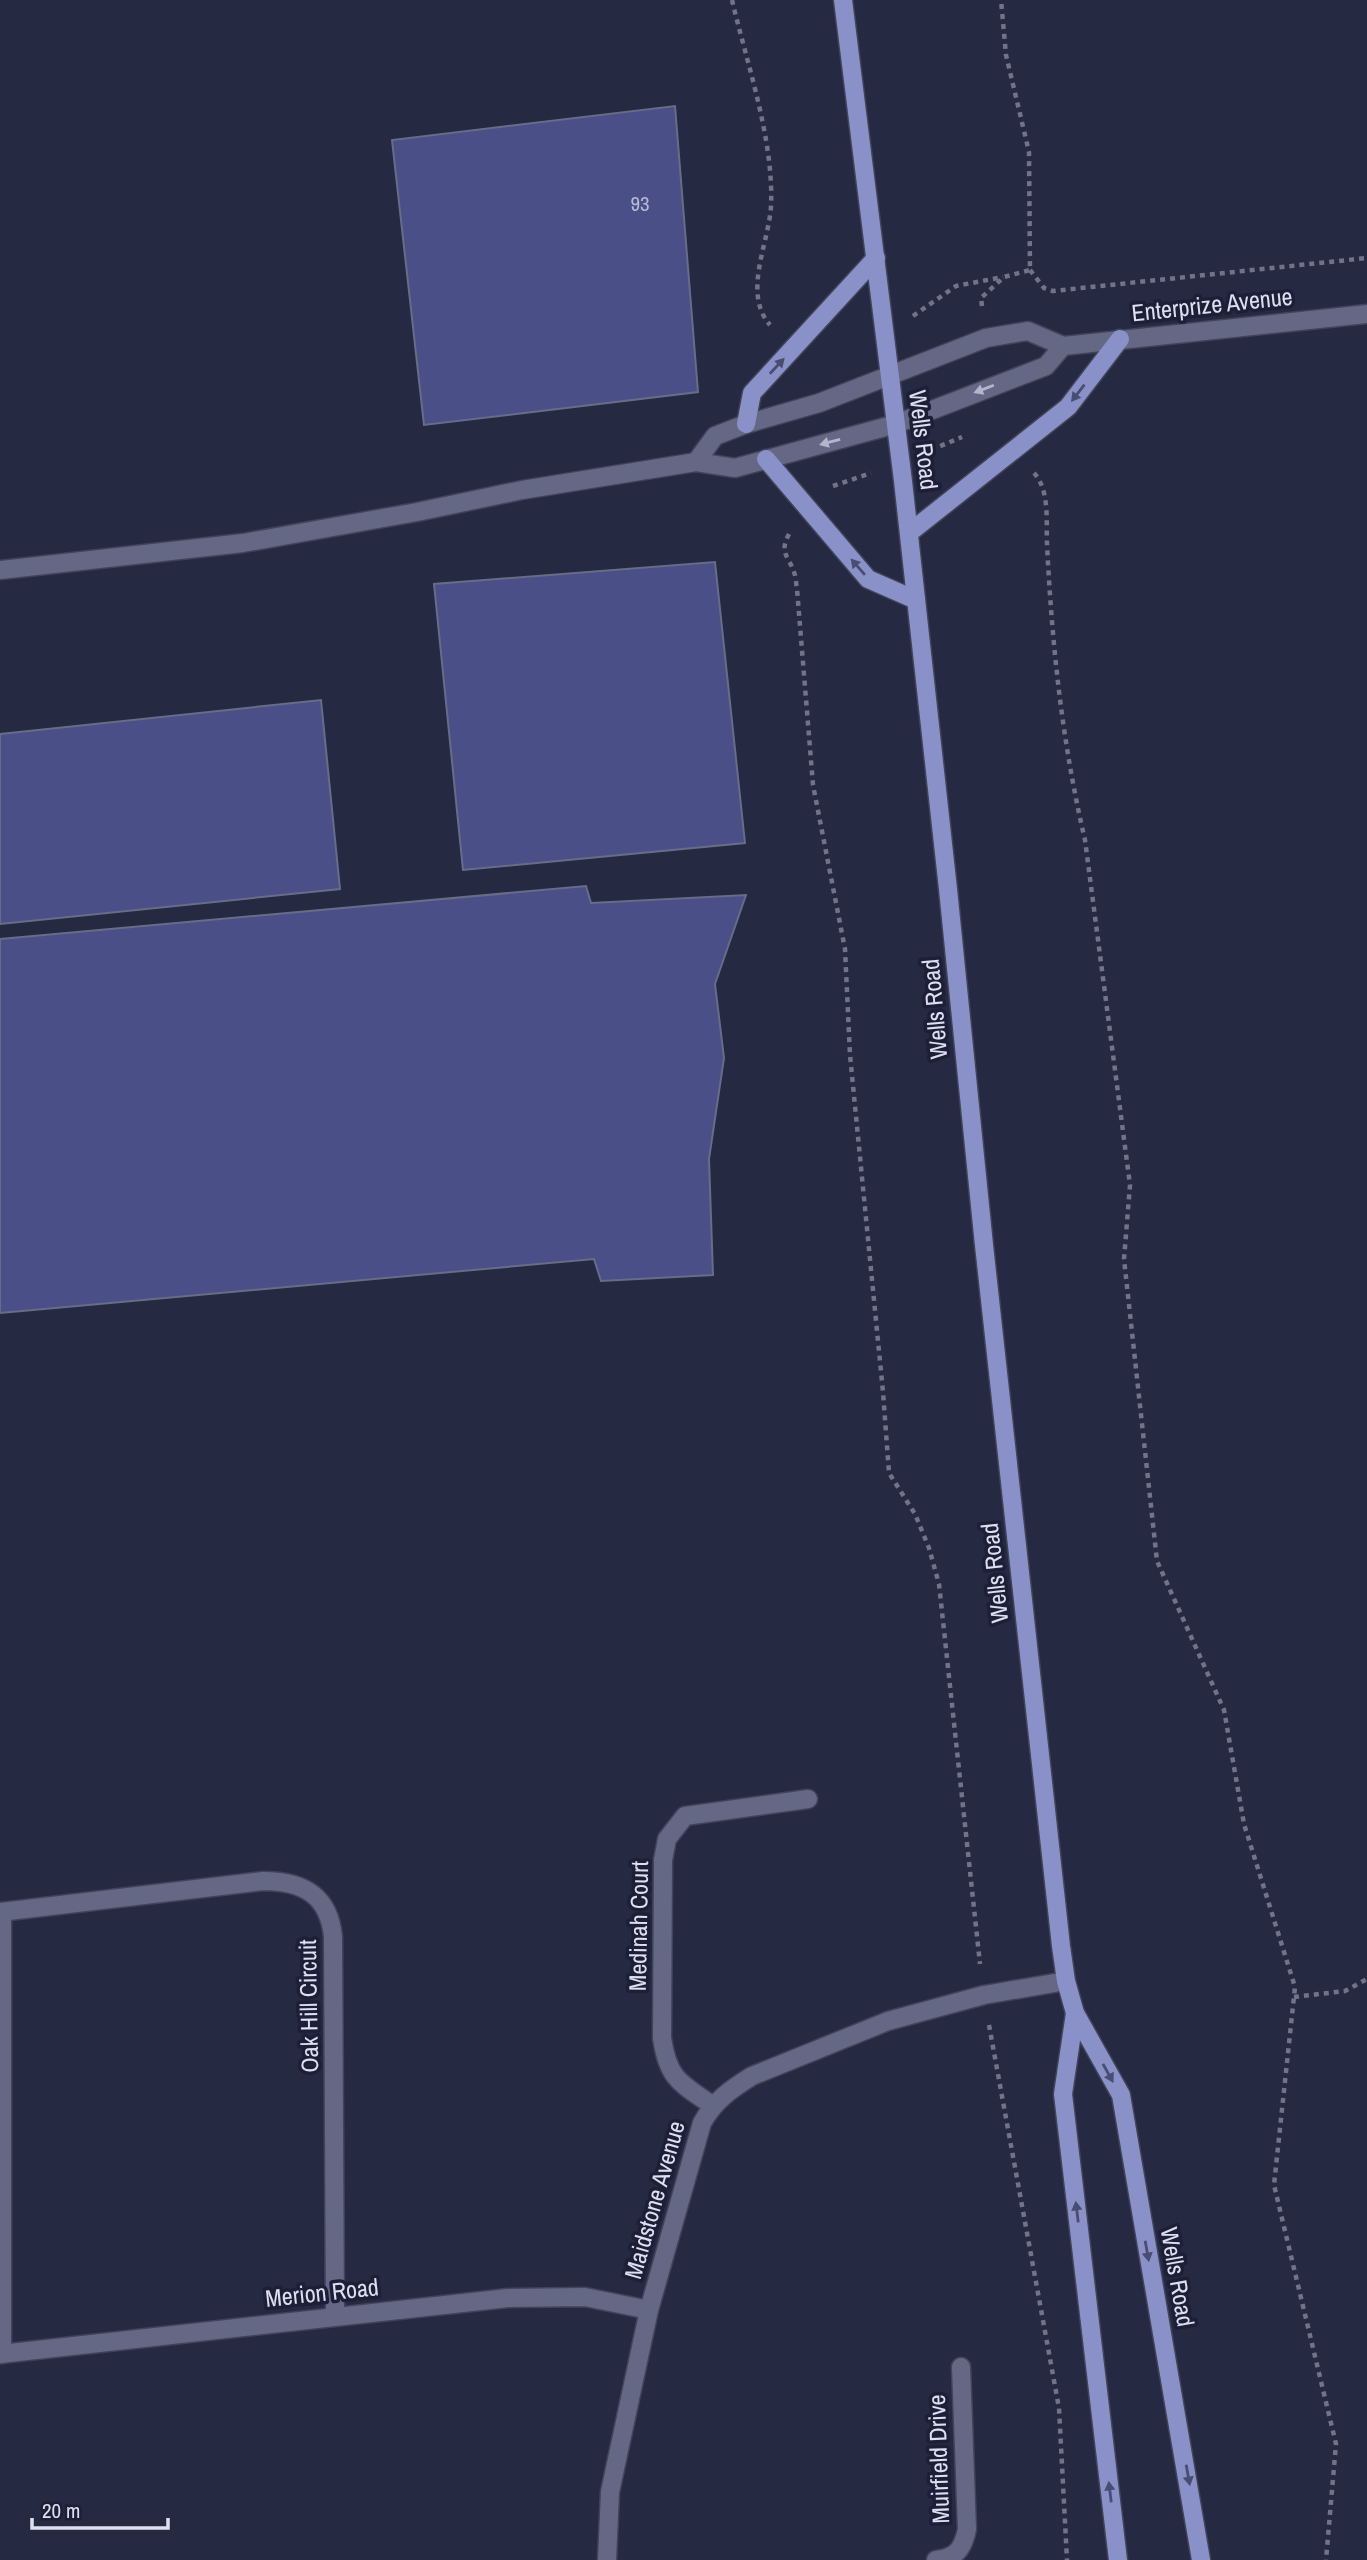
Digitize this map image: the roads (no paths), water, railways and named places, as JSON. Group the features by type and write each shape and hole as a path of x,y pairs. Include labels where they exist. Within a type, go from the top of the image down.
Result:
{"main road":[{"name":"Wells Road","path":"843,0 909,533 1003,1423 1066,1981 1075,2013 1121,2095 1201,2560"},
{"path":"746,424 752,393 876,258"},
{"path":"909,533 1068,407 1120,340"},
{"path":"766,459 869,579 916,600"},
{"name":"Wells Road","path":"1075,2013 1063,2094 1118,2560"}],"street":[{"name":"Enterprize Avenue","path":"696,462 715,436 819,403 986,338 1028,331 1063,346 1367,314"},
{"path":"0,570 243,542 417,512 522,490 696,462 734,468 896,424 1046,366 1063,346"},
{"name":"Medinah Court","path":"712,2105 672,2074 664,2052 663,1860 667,1839 685,1816 808,1799"},
{"name":"Oak Hill Circuit","path":"1,1912 263,1881 278,1881 303,1888 323,1904 332,1922 333,1937 335,2316"},
{"path":"1,1912 1,2354"},
{"name":"Maidstone Avenue","path":"607,2560 610,2492 649,2310 702,2123 712,2105 752,2076 888,2021 984,1995 1066,1981"},
{"name":"Merion Road","path":"1,2354 508,2298 585,2297 649,2310"},
{"name":"Muirfield Drive","path":"936,2560 964,2555 967,2514 961,2367"}]}
